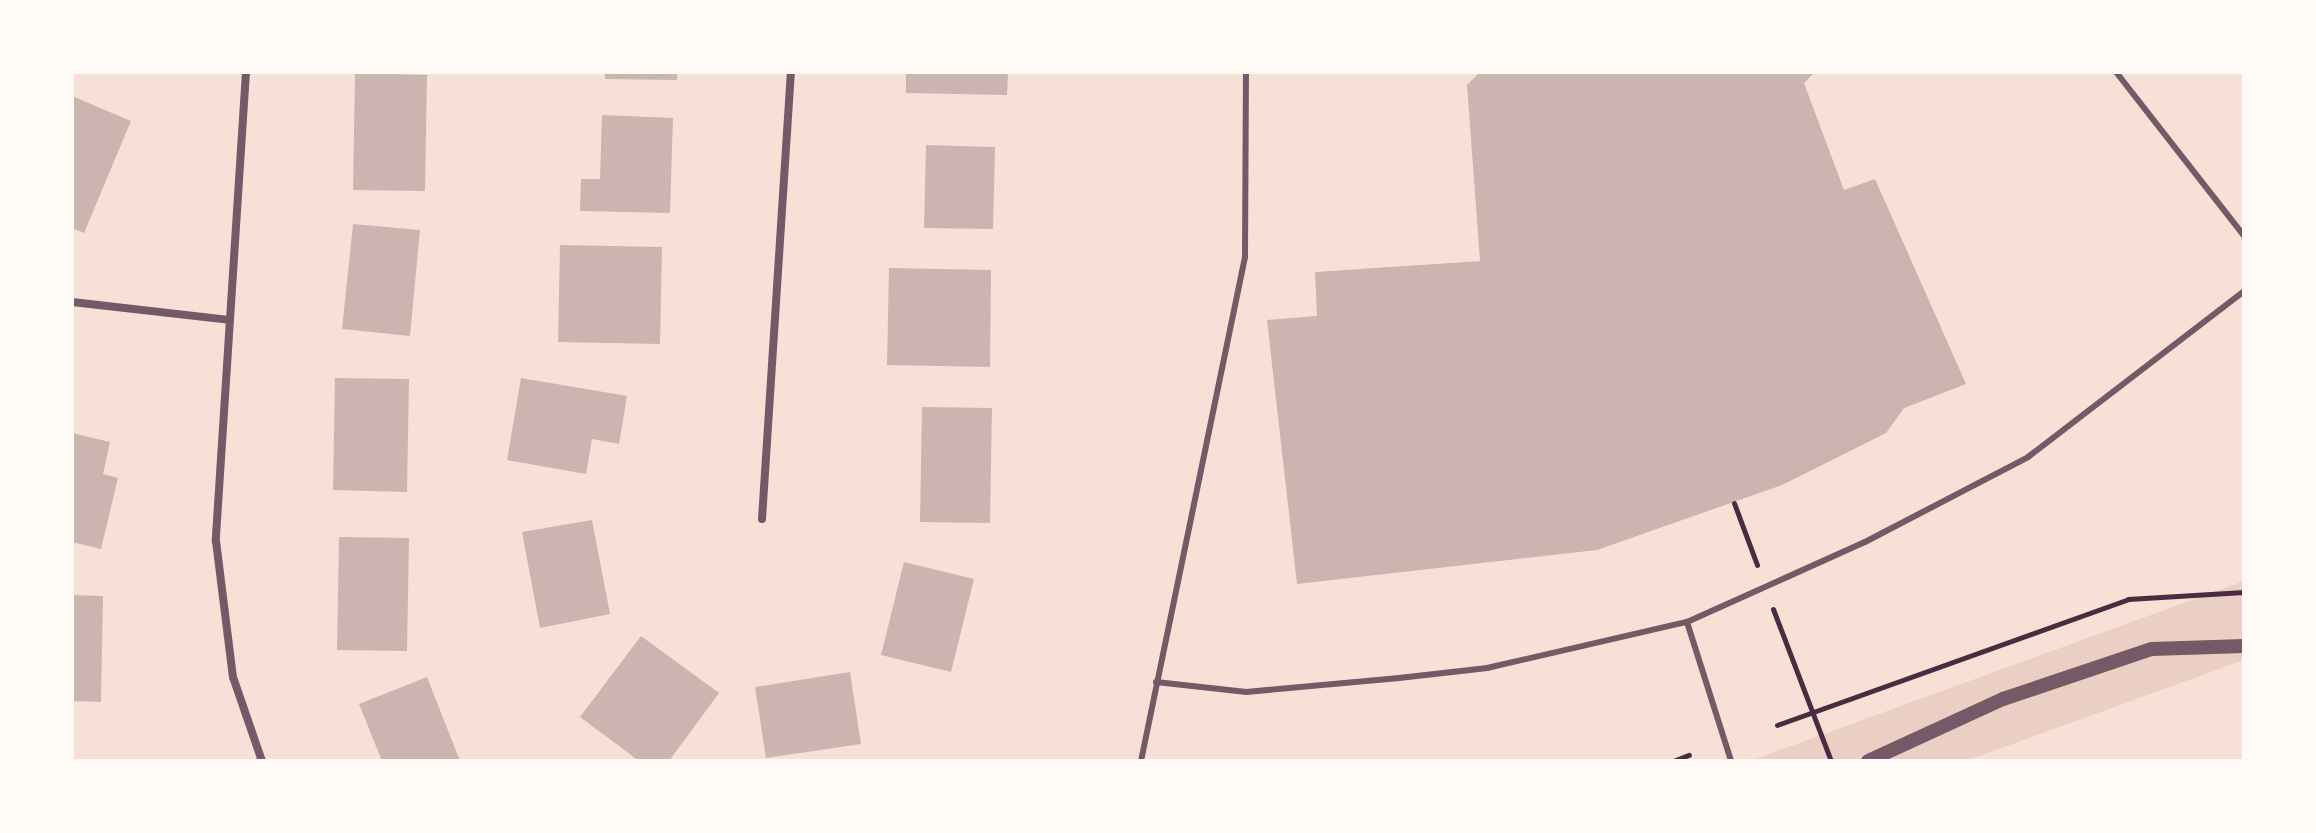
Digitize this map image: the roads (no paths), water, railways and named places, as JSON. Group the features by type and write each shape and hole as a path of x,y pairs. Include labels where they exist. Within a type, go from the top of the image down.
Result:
{"street":[{"path":"246,72 216,541 220,615 262,761"},
{"path":"762,519 791,72"},
{"path":"72,302 229,320"},
{"path":"1868,761 2003,699 2152,649 2244,646"}],"lane":[{"path":"1141,761 1245,257 1246,72"},
{"path":"2116,72 2244,236"},
{"path":"1156,682 1246,692 1414,677 1487,668 1687,622 1865,542 2028,457 2244,291"},
{"path":"1687,622 1731,761"}]}
